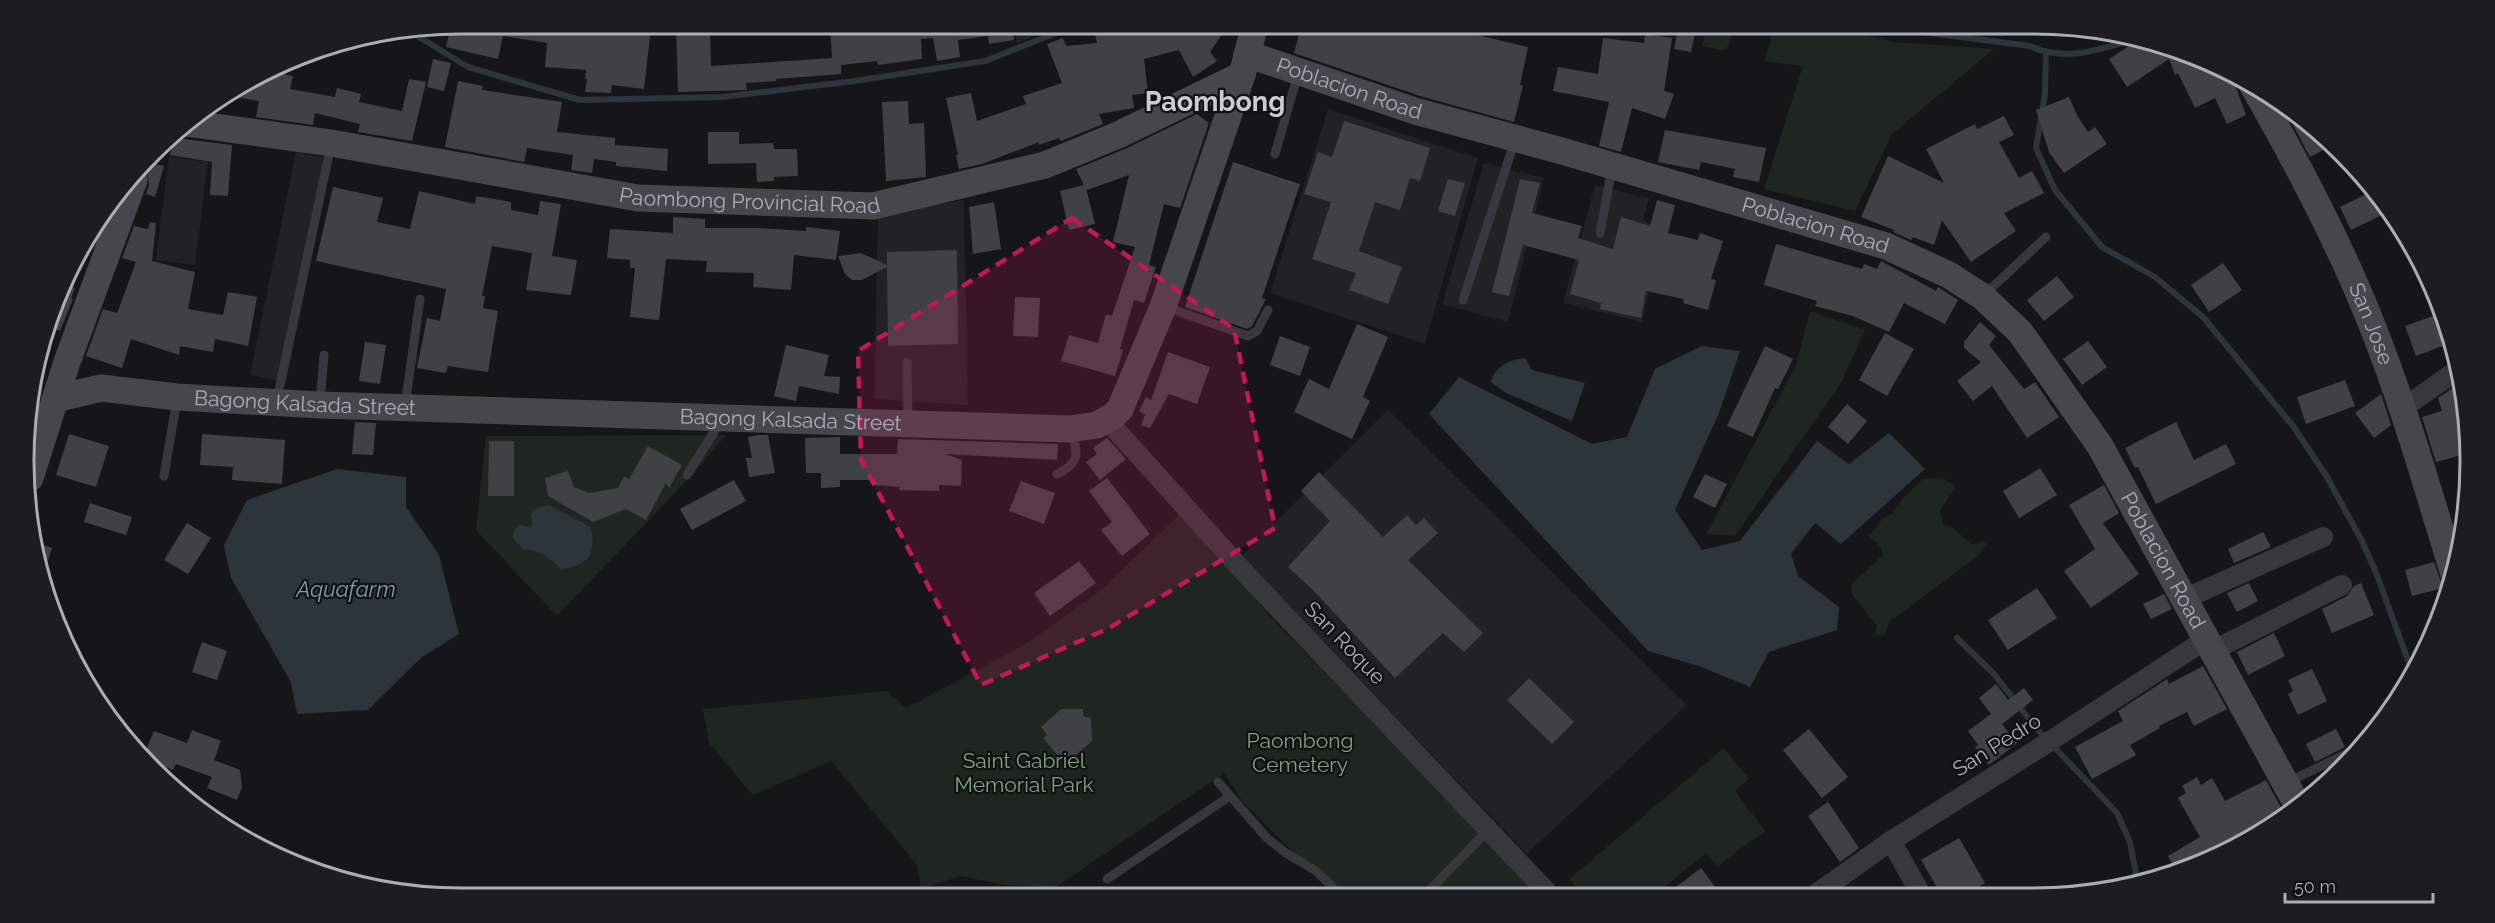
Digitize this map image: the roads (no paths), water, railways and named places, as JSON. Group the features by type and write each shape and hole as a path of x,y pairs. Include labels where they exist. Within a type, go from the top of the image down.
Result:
{"main road":[{"path":"1107,420 1120,409 1163,307 1252,34"},
{"name":"Poblacion Road","path":"1244,64 1299,72 1415,111 1886,246 1949,275 1983,297 2020,332 2100,446 2294,799"},
{"name":"Paombong Provincial Road","path":"200,125 332,143 638,198 873,206 1045,165 1118,135 1244,64"},
{"name":"San Jose","path":"2261,100 2309,190 2368,315 2403,408 2449,559"},
{"path":"34,465 67,362 129,195"},
{"path":"67,362 101,388"},
{"name":"Bagong Kalsada Street","path":"55,399 101,388 177,397 320,405 909,424 1070,429 1097,425 1107,420"}],"street":[{"path":"2403,408 2451,374"},
{"name":"San Roque","path":"1107,420 1243,571 1543,888"},
{"path":"2184,599 2322,537"},
{"name":"San Pedro","path":"1824,888 1891,841 2211,644 2342,585"},
{"path":"1891,841 1917,888"}],"lane":[{"path":"1275,154 1299,72"},
{"path":"1463,300 1516,139"},
{"path":"276,402 332,143"},
{"path":"1600,233 1612,166"},
{"path":"1983,297 2046,237"},
{"path":"405,407 420,299"},
{"path":"1163,307 1248,336 1257,331 1268,309"},
{"path":"320,405 324,355"},
{"path":"907,362 909,424"},
{"path":"164,476 177,397"},
{"path":"687,475 723,417"},
{"path":"1057,474 1074,463 1077,456 1070,429"},
{"path":"2286,783 2342,756"},
{"path":"1218,782 1267,838 1286,853 1316,871 1334,888"},
{"path":"1107,879 1230,796"},
{"path":"1432,888 1489,830"}],"water":[{"path":"1702,346 1740,351 1719,413 1675,510 1702,550 1740,541 1817,441 1849,464 1889,433 1925,469 1841,544 1815,523 1791,554 1798,576 1839,607 1837,630 1769,652 1750,687 1699,666 1648,651 1429,414 1459,377 1592,444 1627,437 1655,369"},
{"path":"1525,358 1532,370 1585,383 1572,421 1506,393 1491,382 1499,368 1514,360"},
{"name":"Aquafarm","path":"337,469 406,477 406,507 439,555 459,634 422,657 368,710 297,714 291,682 231,578 224,545 247,500"},
{"path":"549,505 591,527 591,552 578,565 561,569 539,552 524,550 513,538 514,530 520,525 531,527 533,524 531,515 541,507"}],"waterway":[{"path":"419,37 468,67 580,100 722,97 854,81 985,61 1054,34"},
{"path":"1938,34 2030,46 2044,51 2071,54 2120,44"},
{"path":"2046,53 2045,94 2036,148 2055,190 2102,247 2155,277 2203,317 2293,426 2327,477 2362,541 2409,663"},
{"path":"1957,638 1994,674 2037,729 2117,813 2130,842 2137,876"}],"district":[{"name":"Paombong","path":"1215,102"}],"park label":[{"name":"Paombong Cemetery","path":"1300,753"},
{"name":"Saint Gabriel Memorial Park","path":"1024,773"}]}
